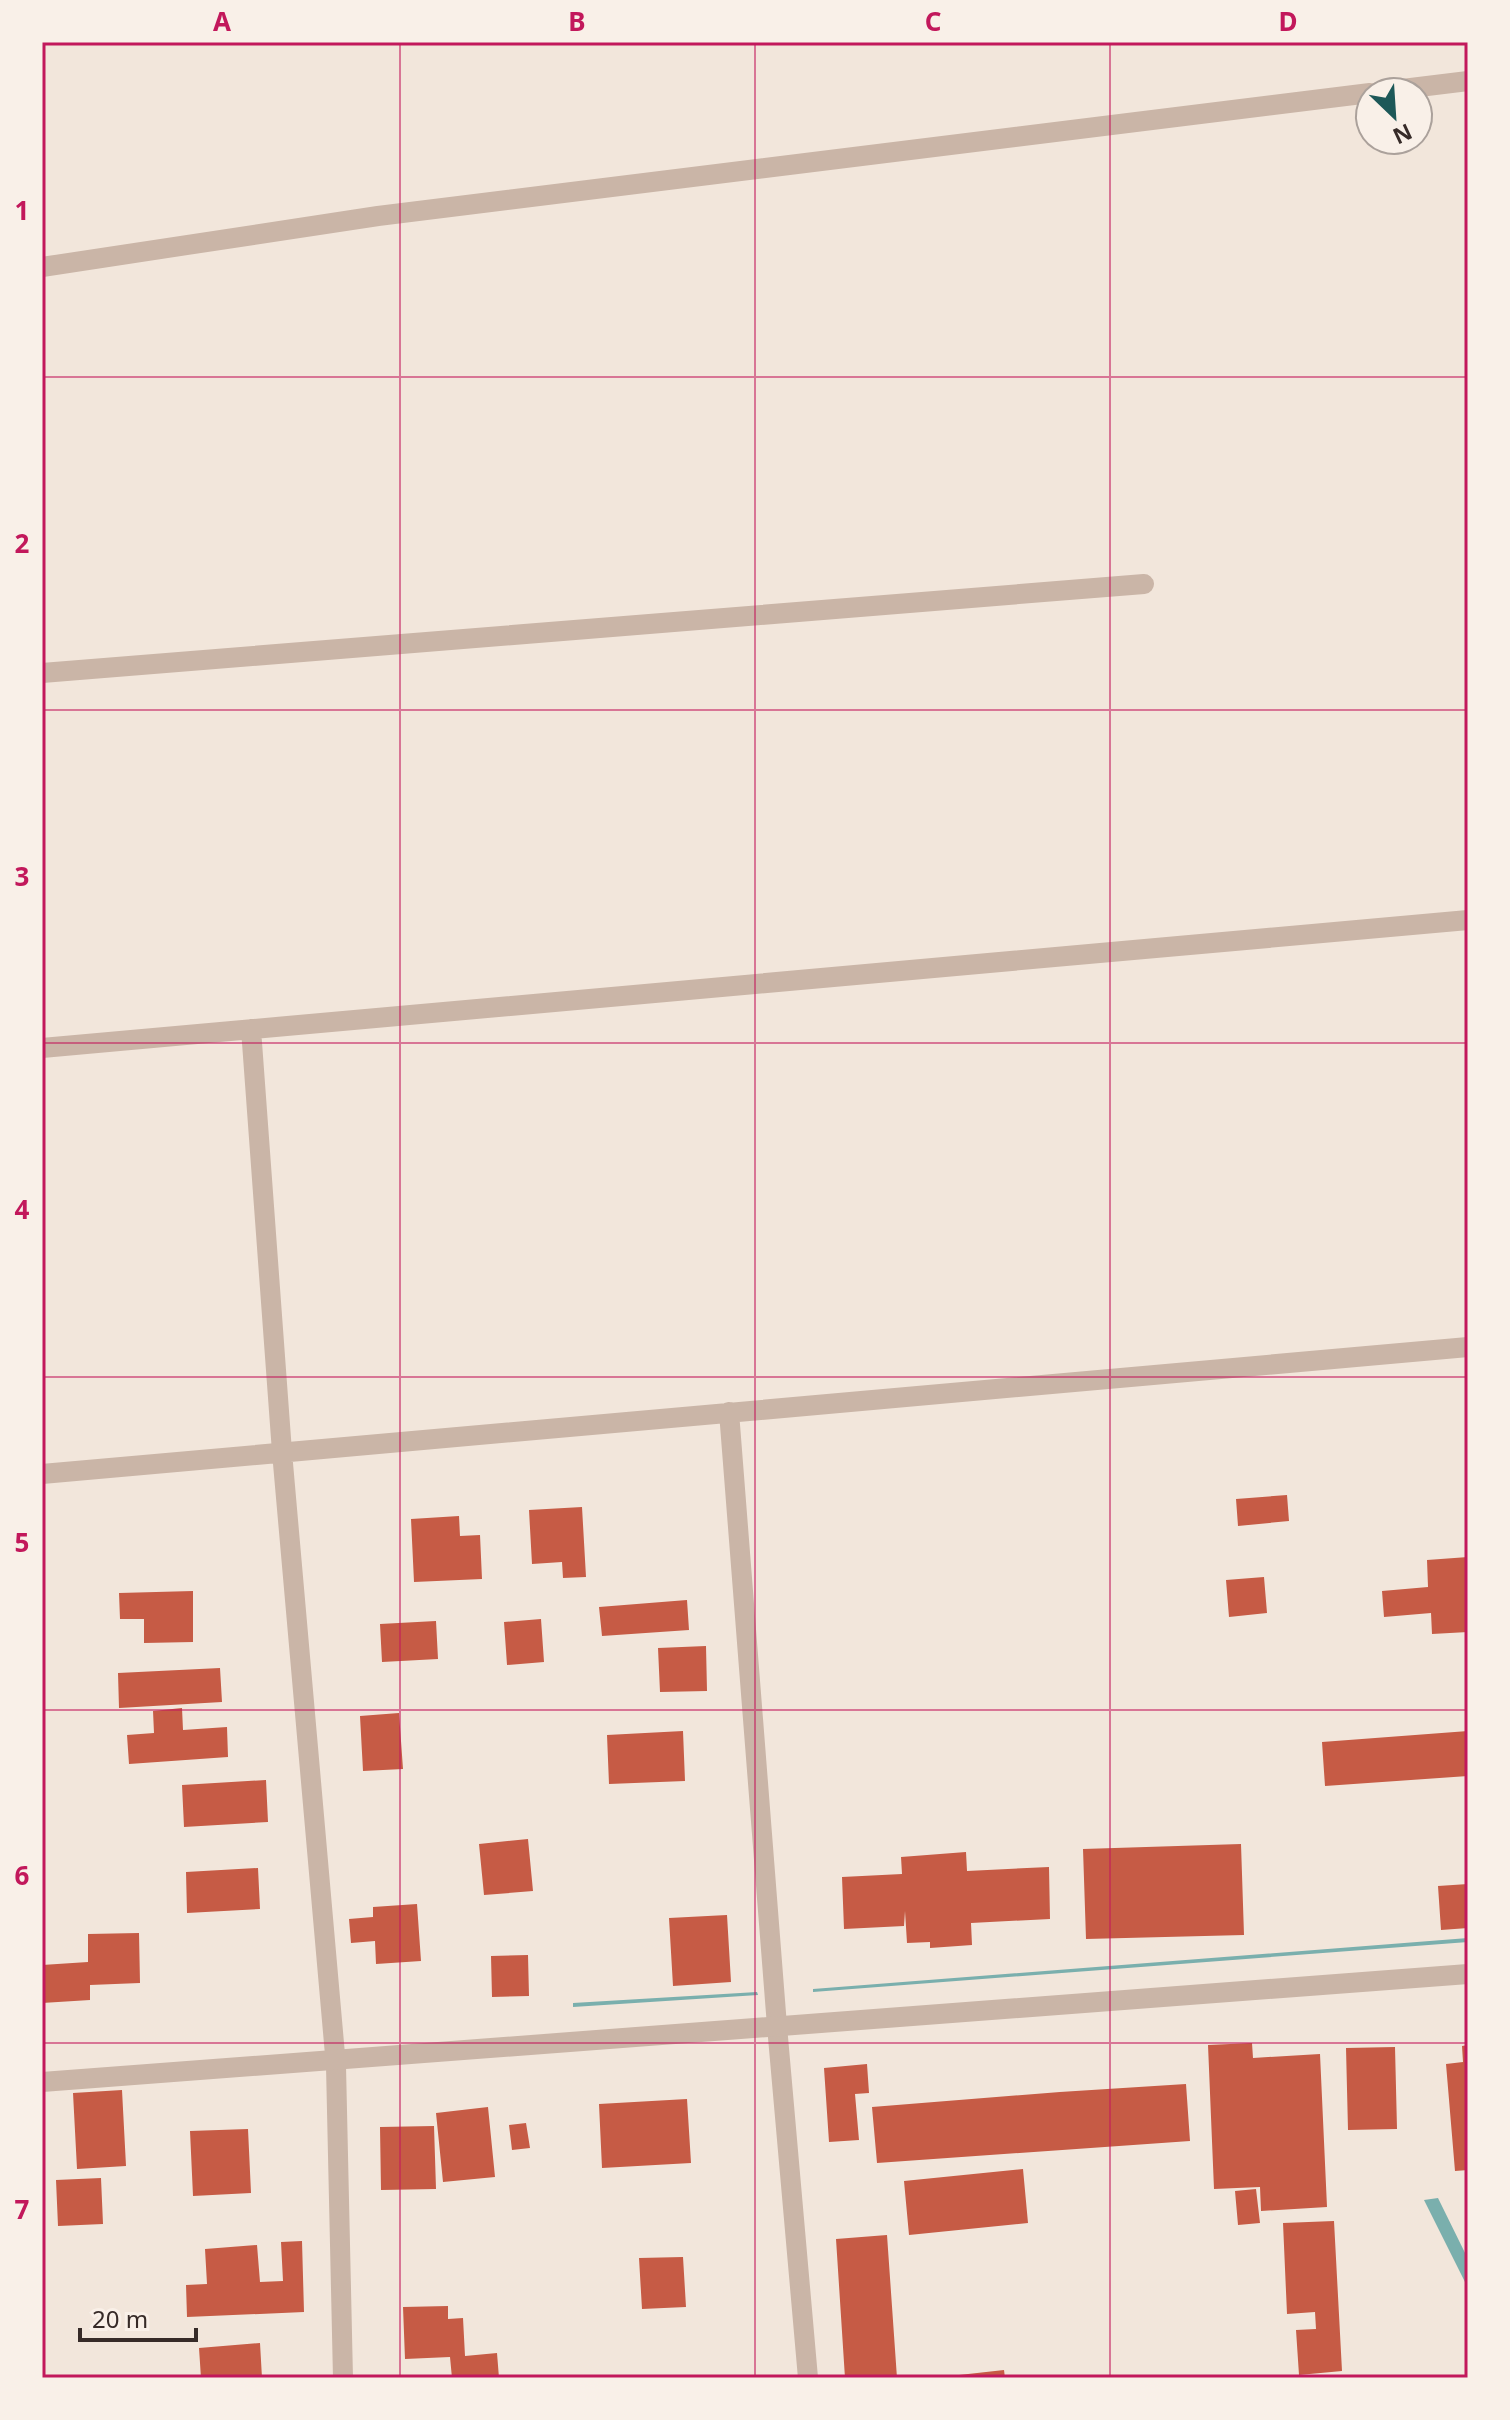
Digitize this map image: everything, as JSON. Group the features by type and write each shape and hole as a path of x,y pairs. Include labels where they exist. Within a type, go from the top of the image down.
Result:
{"street":[{"path":"1434,85 1468,81"},
{"path":"42,267 378,216 1354,95"},
{"path":"42,673 1144,584"},
{"path":"42,1048 1468,920"},
{"path":"251,1029 282,1452 335,2060 343,2378"},
{"path":"42,1474 1468,1347"},
{"path":"729,1412 808,2378"},
{"path":"42,2082 1468,1974"}],"water":[{"path":"1468,1938 1468,1942 813,1992 813,1989"},
{"path":"757,1992 758,1995 573,2007 573,2003"},
{"path":"1438,2198 1468,2259 1468,2288 1424,2200"}],"building":[{"path":"1287,1495 1289,1521 1238,1526 1236,1499"},
{"path":"582,1507 586,1577 563,1578 562,1562 532,1564 529,1510"},
{"path":"459,1516 460,1536 480,1535 482,1579 414,1582 411,1519"},
{"path":"1468,1557 1468,1632 1432,1634 1431,1613 1384,1617 1382,1591 1428,1587 1427,1560"},
{"path":"1264,1577 1267,1613 1229,1617 1226,1580"},
{"path":"193,1591 193,1642 144,1643 144,1619 120,1619 119,1593"},
{"path":"687,1600 689,1630 602,1636 599,1607"},
{"path":"541,1619 544,1662 507,1665 504,1622"},
{"path":"436,1621 438,1659 382,1662 380,1624"},
{"path":"706,1646 707,1691 660,1692 658,1648"},
{"path":"220,1668 222,1702 119,1708 118,1673"},
{"path":"182,1708 183,1730 227,1727 228,1757 129,1764 127,1735 154,1733 153,1711"},
{"path":"399,1713 403,1769 363,1771 360,1716"},
{"path":"683,1731 685,1781 609,1784 607,1735"},
{"path":"1468,1731 1468,1776 1325,1786 1322,1742"},
{"path":"266,1780 268,1822 184,1827 182,1785"},
{"path":"528,1839 533,1891 484,1895 479,1844"},
{"path":"1241,1844 1244,1935 1086,1939 1083,1849"},
{"path":"966,1852 967,1871 1049,1867 1050,1919 971,1923 972,1945 930,1948 930,1942 907,1943 905,1911 904,1926 844,1929 842,1877 902,1874 901,1857"},
{"path":"258,1868 260,1909 187,1913 186,1872"},
{"path":"1468,1884 1468,1928 1441,1930 1438,1886"},
{"path":"417,1904 421,1961 376,1964 375,1941 351,1943 349,1919 373,1917 373,1907"},
{"path":"727,1915 731,1982 673,1986 669,1918"},
{"path":"139,1933 140,1983 90,1985 90,2000 42,2003 42,1965 88,1962 88,1934"},
{"path":"528,1955 529,1996 492,1997 491,1956"},
{"path":"1252,2043 1253,2058 1320,2054 1327,2207 1261,2211 1260,2187 1214,2189 1208,2045"},
{"path":"1468,2045 1468,2170 1455,2171 1446,2064 1463,2062 1462,2046"},
{"path":"1395,2047 1397,2129 1348,2130 1346,2048"},
{"path":"867,2064 869,2093 855,2094 859,2140 829,2142 824,2068"},
{"path":"1186,2084 1190,2141 877,2163 872,2107"},
{"path":"122,2090 126,2166 77,2169 73,2093"},
{"path":"687,2099 691,2163 602,2168 599,2104"},
{"path":"488,2107 495,2177 443,2182 436,2113"},
{"path":"526,2123 530,2148 512,2150 509,2125"},
{"path":"434,2126 436,2189 381,2190 380,2127"},
{"path":"248,2129 251,2193 193,2196 190,2131"},
{"path":"1023,2169 1028,2223 909,2235 904,2181"},
{"path":"101,2178 103,2224 58,2226 56,2180"},
{"path":"1256,2189 1260,2223 1238,2225 1235,2191"},
{"path":"1334,2221 1342,2371 1299,2375 1296,2330 1316,2329 1315,2312 1287,2314 1283,2223"},
{"path":"887,2235 897,2378 845,2378 836,2239"},
{"path":"302,2241 304,2312 187,2317 186,2285 207,2284 205,2249 257,2245 260,2282 283,2281 281,2242"},
{"path":"683,2257 686,2307 642,2309 639,2258"},
{"path":"448,2306 448,2319 463,2318 465,2356 497,2353 499,2378 452,2378 450,2357 405,2359 403,2307"},
{"path":"260,2343 262,2378 201,2378 199,2348"},
{"path":"1004,2370 1005,2378 950,2378 950,2376"}]}
